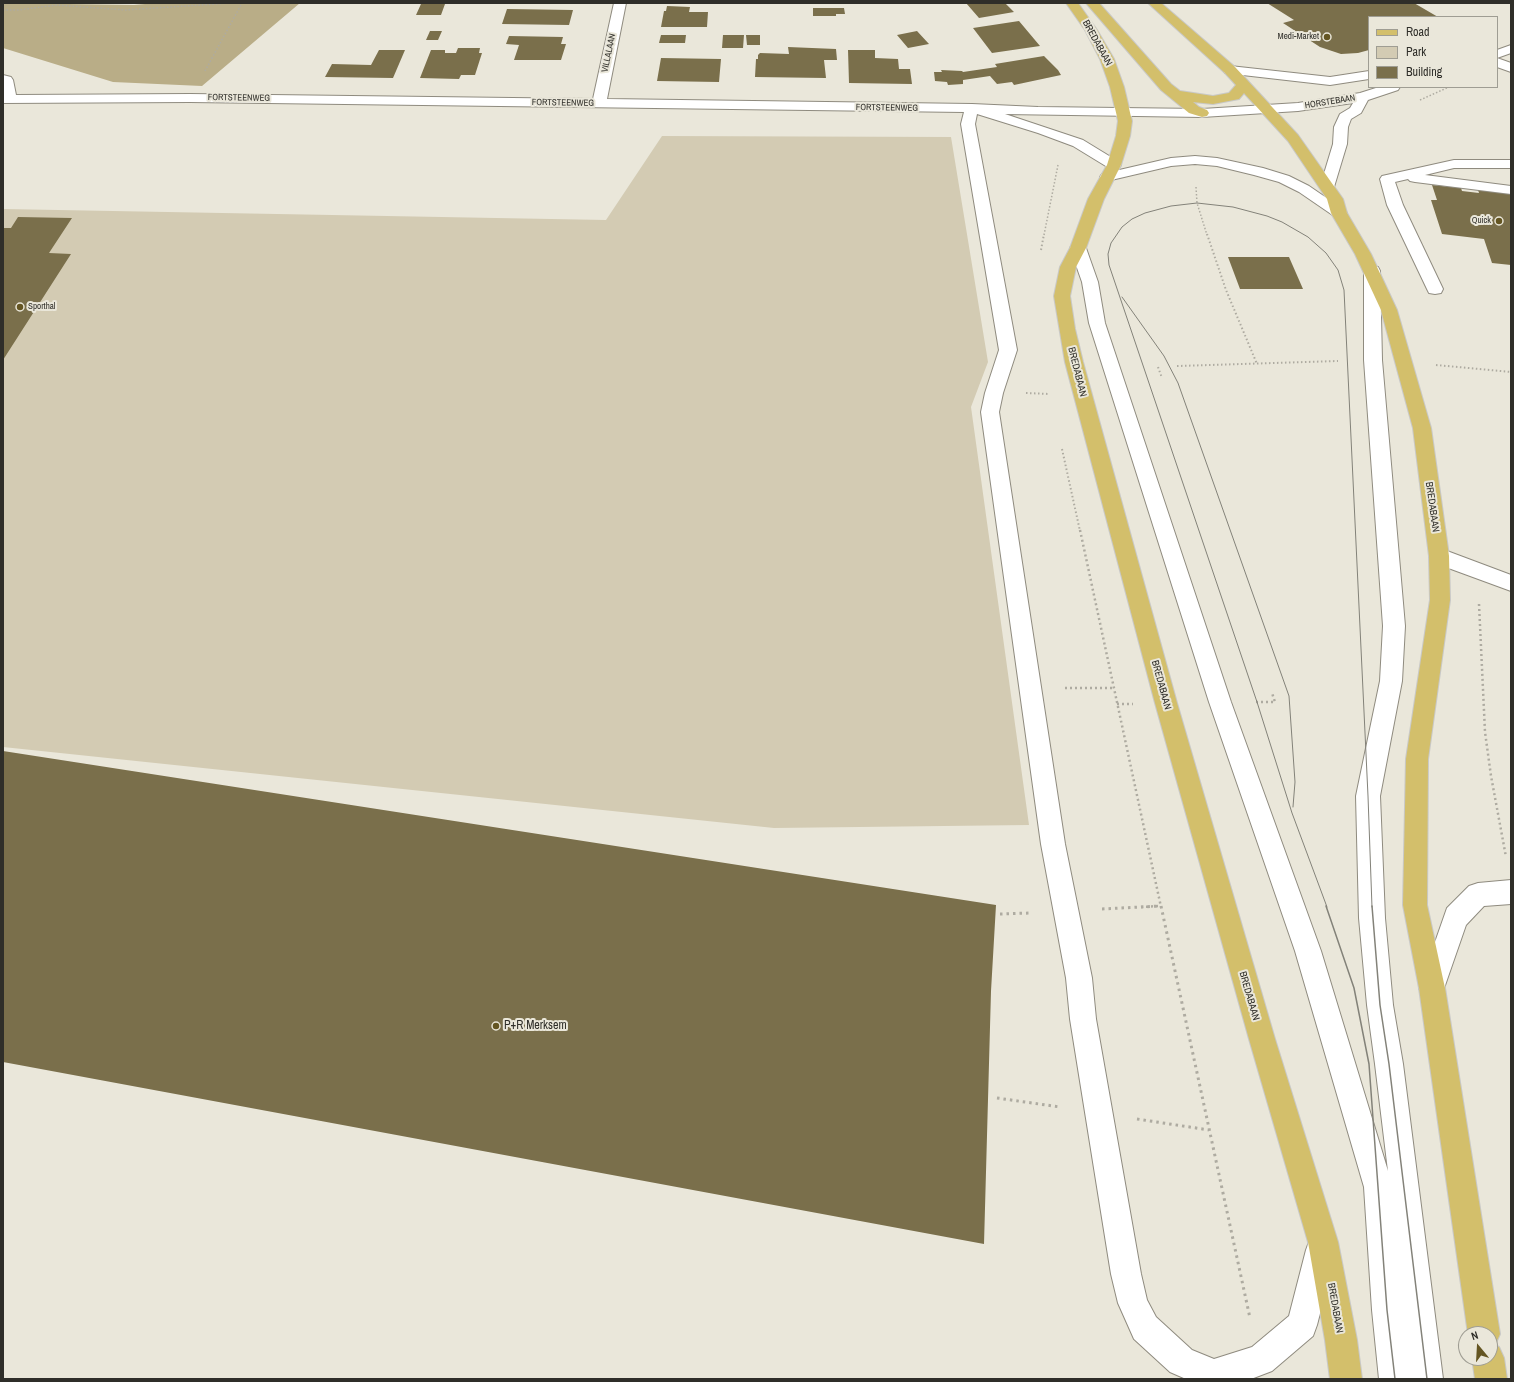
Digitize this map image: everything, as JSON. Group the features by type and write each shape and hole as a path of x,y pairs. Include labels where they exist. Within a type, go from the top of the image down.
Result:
{"main road":[{"name":"BREDABAAN","path":"1072,3 1091,30 1114,76 1124,111 1125,121 1123,136 1110,171 1096,199 1078,248 1068,267 1062,296 1074,362 1166,704 1262,1039 1323,1242 1341,1340 1346,1379"},
{"path":"1092,3 1166,87 1194,110 1202,113"},
{"name":"BREDABAAN","path":"1154,3 1230,70 1293,138 1335,199 1339,213 1372,271 1389,310 1407,368 1422,428 1439,556 1440,600 1417,759 1415,906 1432,988 1483,1326"},
{"path":"1166,87 1189,98 1213,100 1234,96 1243,85"},
{"path":"1489,1366 1491,1379"}],"street":[{"name":"VILLALAAN","path":"599,103 620,3"},
{"path":"1498,54 1511,49"},
{"path":"1498,62 1511,68"},
{"path":"1230,70 1330,81 1368,75"},
{"path":"3,79 6,80 7,99"},
{"name":"HORSTEBAAN","path":"1202,113 1316,105 1362,97 1390,88"},
{"path":"1327,187 1340,144 1341,127 1345,117 1356,110 1362,97"},
{"name":"FORTSTEENWEG","path":"7,99 190,98 972,108 1038,112 1124,111 1155,114 1202,113"},
{"path":"1323,1242 1302,1325 1261,1360 1217,1377 1181,1361 1145,1328 1133,1303 1126,1274 1083,1019 1079,978 1065,912 990,412 994,393 1008,350 968,124 972,108 1043,130 1078,143 1110,171 1195,160 1236,165 1284,179 1304,189 1339,213"},
{"path":"1435,289 1395,205 1387,179 1454,164 1511,164"},
{"path":"1401,176 1511,190"},
{"path":"1078,248 1090,282 1098,323 1220,702 1308,951 1378,1187 1387,1310 1394,1379"},
{"path":"1372,271 1372,360 1394,626 1391,681 1368,796 1372,918 1380,1005 1389,1064 1427,1379"},
{"path":"1439,556 1511,583"},
{"path":"1432,988 1456,917 1478,895 1511,892"}],"path":[{"path":"3,10 57,6 125,10 231,3"},
{"path":"190,98 242,3"},
{"path":"1195,160 1197,204 1226,290 1258,364"},
{"path":"1040,255 1059,161"},
{"path":"1177,366 1338,361"},
{"path":"1436,365 1511,372"},
{"path":"1158,367 1162,378"},
{"path":"1048,387 1052,402"},
{"path":"1062,448 1248,1311 1261,1360"},
{"path":"1031,687 1114,688"}],"green space":[{"path":"662,136 951,137 988,362 971,407 1029,825 774,828 3,747 3,209 606,220"}],"shaded area":[{"path":"3,3 134,5 156,3 300,3 202,86 113,82 3,48"}],"building":[{"path":"966,3 1005,3 1014,12 979,18"},
{"path":"1267,3 1414,3 1436,16 1368,16 1368,50 1358,53 1341,54 1320,47 1283,23 1294,20"},
{"path":"421,4 445,4 441,15 416,15"},
{"path":"667,6 690,7 689,12 708,12 707,27 661,27 664,11 666,11"},
{"path":"813,8 844,8 845,14 836,14 836,16 813,16"},
{"path":"507,9 573,10 569,25 502,24"},
{"path":"1019,21 1040,46 992,53 973,28"},
{"path":"430,31 442,31 438,40 426,40"},
{"path":"917,31 929,44 908,48 897,35"},
{"path":"661,35 686,35 685,43 659,43"},
{"path":"723,35 744,35 743,48 722,48"},
{"path":"746,35 760,35 760,45 747,45"},
{"path":"509,36 563,37 561,44 566,44 561,60 514,60 519,45 506,44"},
{"path":"788,47 836,49 837,60 824,60 826,78 755,77 756,59 758,59 758,55 760,53 789,54"},
{"path":"458,48 480,48 479,53 482,53 475,75 461,75 459,79 420,78 431,50 445,50 445,53 456,53"},
{"path":"379,50 405,50 393,78 325,77 332,64 371,65"},
{"path":"848,50 875,50 875,58 898,59 899,69 910,69 912,84 849,83"},
{"path":"1044,56 1061,75 1014,85 1012,82 997,84 990,76 963,80 963,84 948,85 947,82 935,81 934,72 942,72 941,70 963,72 997,67 995,64"},
{"path":"661,58 721,59 719,82 657,81"},
{"path":"1432,185 1461,188 1462,191 1479,193 1478,190 1511,194 1511,265 1492,263 1484,239 1442,234 1431,200 1437,200"},
{"name":"Sporthal","path":"18,217 72,218 49,253 71,254 3,360 3,228 11,228"},
{"path":"1228,257 1289,257 1303,289 1240,289"},
{"name":"P+R Merksem","path":"3,751 996,905 991,991 984,1244 3,1062"}],"tram line":[{"path":"1327,907 1292,813 1257,702 1109,265 1108,254 1111,243 1122,227 1132,219 1145,213 1171,206 1197,203 1233,207 1267,216 1282,222 1308,237 1326,253 1338,270 1344,290 1372,907"},
{"path":"1122,297 1164,356 1178,383 1289,696 1295,782 1293,807"},
{"path":"1326,906 1354,988 1369,1064 1387,1310 1395,1379"},
{"path":"1372,906 1380,1005 1389,1064 1427,1379"}],"place":[{"name":"Medi-Market","path":"1327,37"},
{"name":"Quick","path":"1499,221"},
{"name":"Sporthal","path":"20,307"},
{"name":"P+R Merksem","path":"496,1026"}]}
